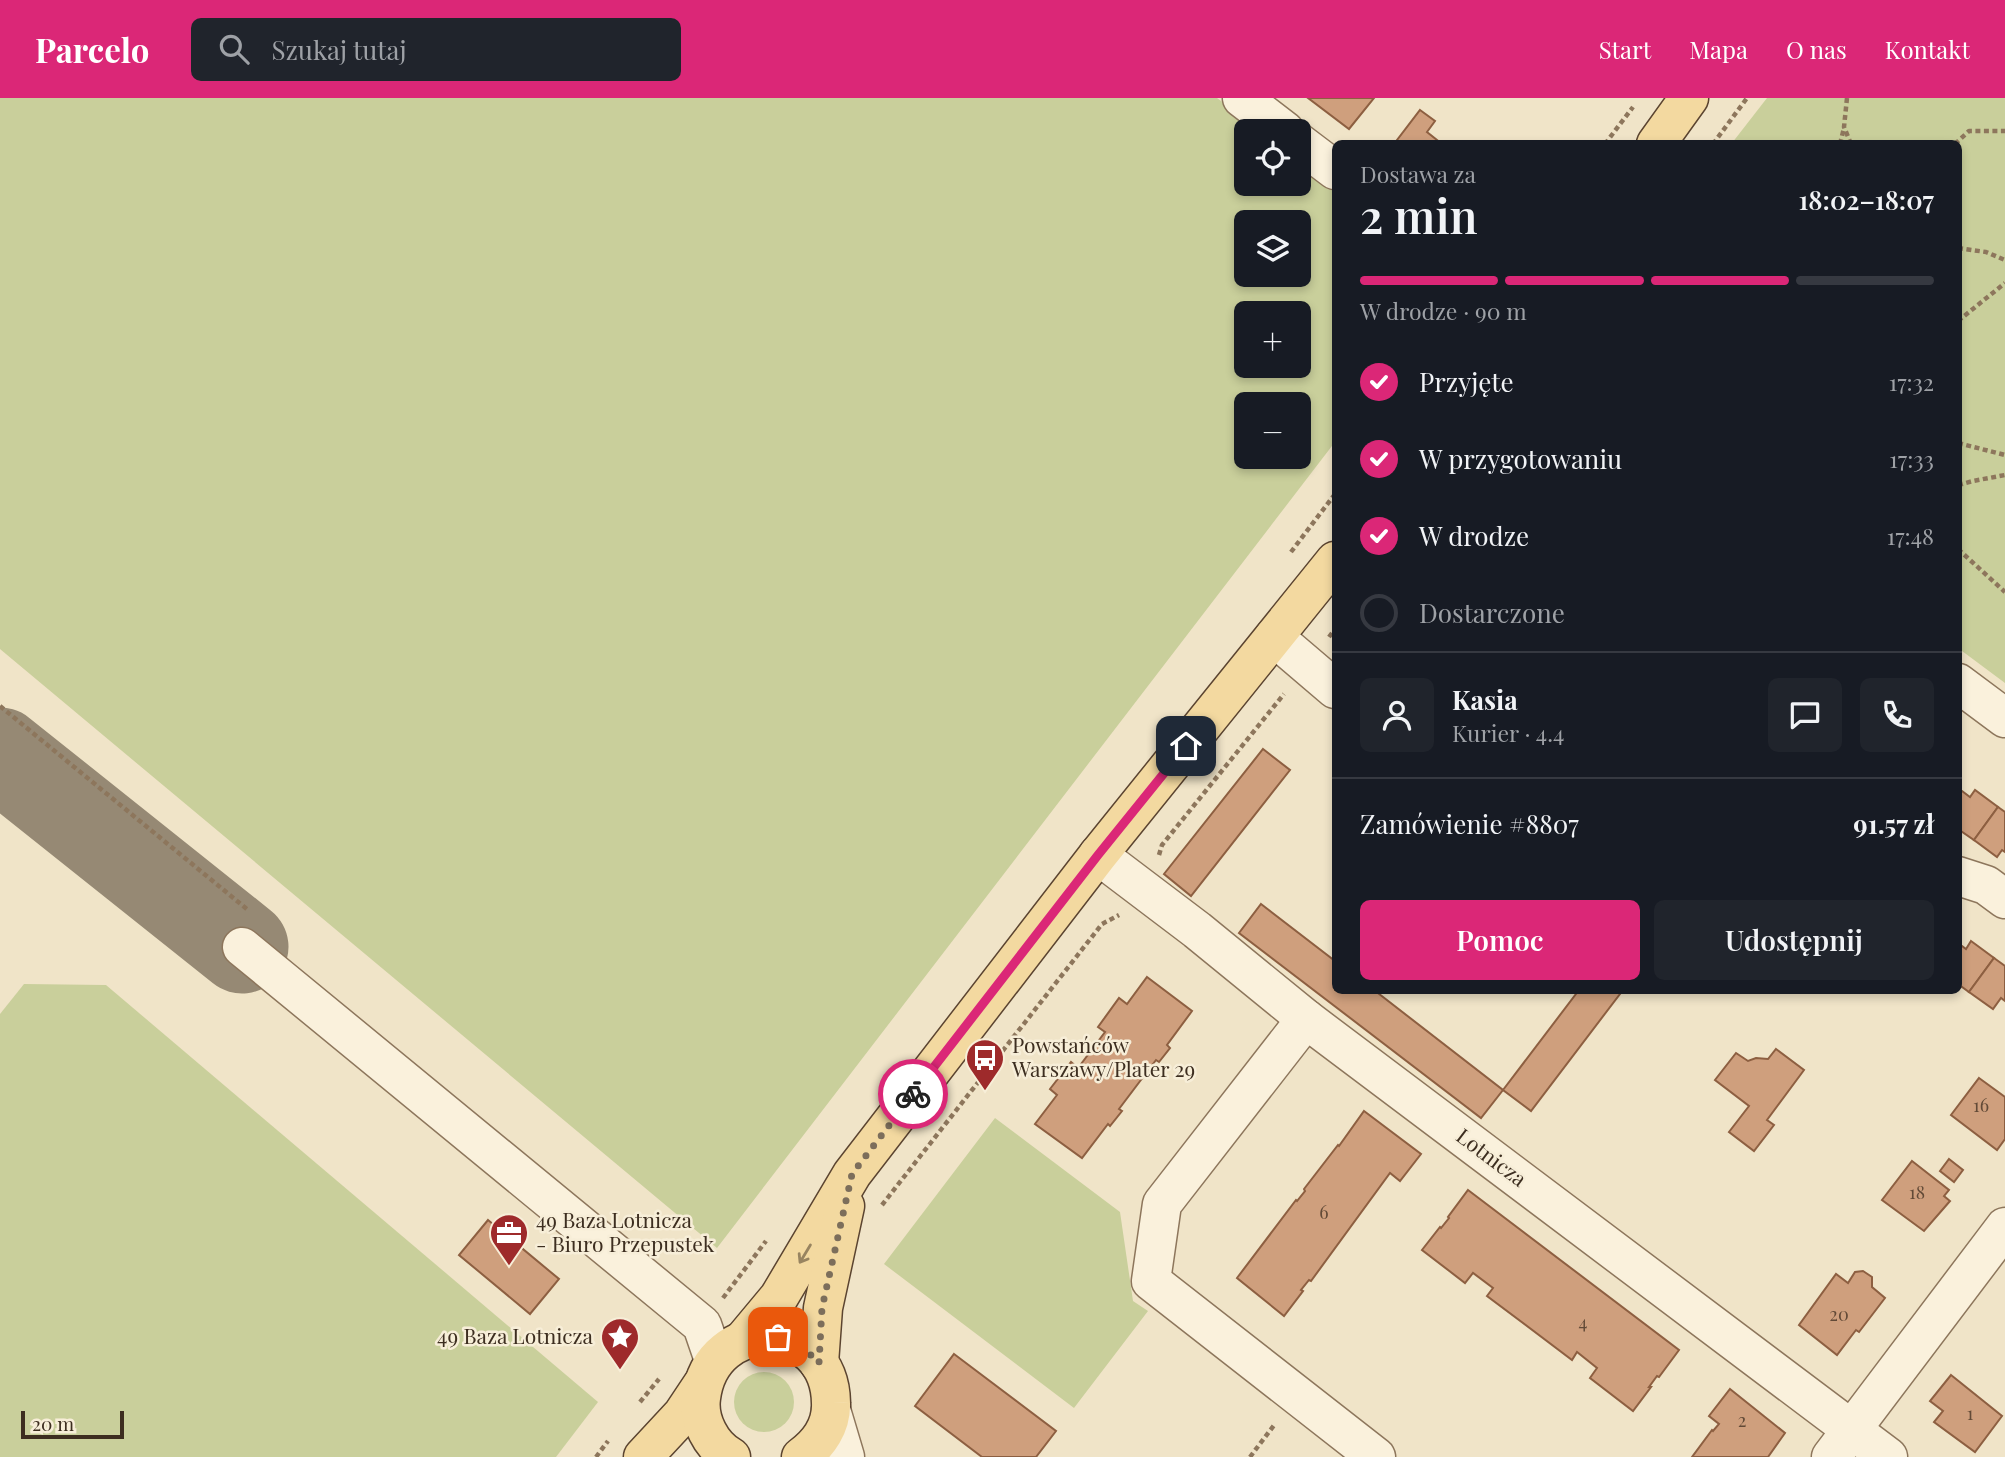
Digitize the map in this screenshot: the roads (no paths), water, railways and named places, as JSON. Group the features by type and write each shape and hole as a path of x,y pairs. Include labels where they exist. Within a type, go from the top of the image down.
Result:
{"main road":[{"path":"1659,140 1689,98"},
{"path":"643,1457 682,1415 720,1362 779,1297 852,1174 1098,855 1332,565"},
{"path":"819,1363 822,1308 852,1174"},
{"path":"731,1457 712,1440 704,1423 700,1404 720,1362 761,1336 778,1337 807,1350 827,1377 831,1393 828,1423 822,1436 802,1457"}],"street":[{"path":"1242,98 1269,119"},
{"path":"1311,152 1332,168"},
{"path":"1274,637 1321,677"},
{"path":"1962,686 2005,718"},
{"name":"Lotnicza","path":"1098,855 1197,930 1842,1443 1888,1457"},
{"path":"1962,877 1986,885 2005,899"},
{"path":"242,947 702,1325 720,1362"},
{"path":"1306,1019 1162,1204 1151,1281 1376,1457"},
{"path":"1842,1443 2005,1227"},
{"path":"831,1410 845,1457"}],"place":[{"name":"Powstańców Warszawy/Plater 29","path":"985,1092"},
{"name":"49 Baza Lotnicza - Biuro Przepustek","path":"509,1267"},
{"name":"49 Baza Lotnicza","path":"620,1371"}]}
